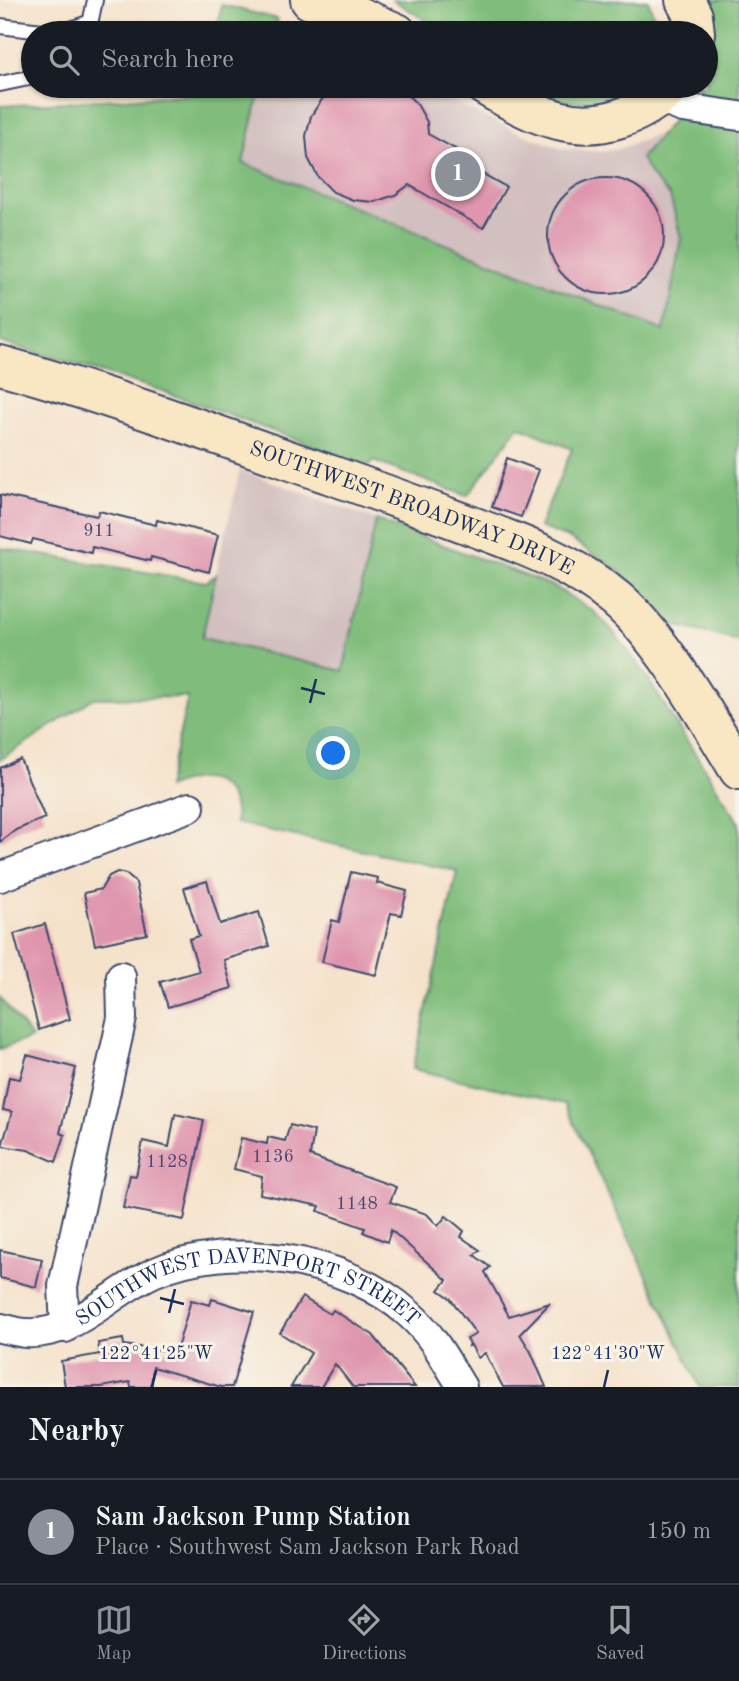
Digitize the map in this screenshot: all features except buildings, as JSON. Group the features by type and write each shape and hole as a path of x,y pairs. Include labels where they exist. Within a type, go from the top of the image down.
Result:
{"street":[{"path":"685,0 694,21"},
{"path":"318,1 369,21"},
{"path":"509,98 558,120 578,123 598,123 631,115 656,98"},
{"path":"670,98 678,107 739,116"},
{"name":"SOUTHWEST BROADWAY DRIVE","path":"0,365 145,411 372,489 548,555 601,587 634,618 657,645 704,713 739,770"},
{"path":"0,877 190,807"},
{"path":"65,1328 63,1286 122,1018 121,976"},
{"name":"SOUTHWEST DAVENPORT STREET","path":"0,1328 26,1333 65,1328 154,1272 190,1261 228,1255 296,1261 352,1279 380,1293 409,1314 433,1339 462,1387"}],"lane":[{"path":"91,21 95,0"},
{"path":"0,26 21,28"},
{"path":"0,84 21,80"}],"shaded area":[{"path":"258,98 445,98 522,134 563,149 601,152 619,149 664,132 739,149 664,331 243,162"},
{"path":"240,470 376,520 344,671 201,638"}],"green space":[{"path":"393,0 648,0 656,21 427,21"},
{"path":"702,0 739,0 739,641 671,624 656,604 614,567 568,538 539,527 572,449 519,426 467,496 373,461 369,466 160,390 0,342 0,106 135,98 258,98 243,163 664,331 681,238 670,196 652,177 641,158 692,98 718,98 718,21 707,21"},
{"path":"222,5 278,19 277,21 219,21"},
{"path":"556,98 615,98 607,103 561,101"},
{"path":"376,520 553,586 593,611 639,665 739,823 739,1387 700,1387 565,1104 413,1069 457,871 235,823 232,799 216,782 190,780 167,788 188,697 94,698 0,760 0,548 206,582 216,575 202,638 343,671"},
{"path":"0,998 32,1038 0,1049"}],"place":[{"name":"Sam Jackson Pump Station","path":"458,174"}]}
